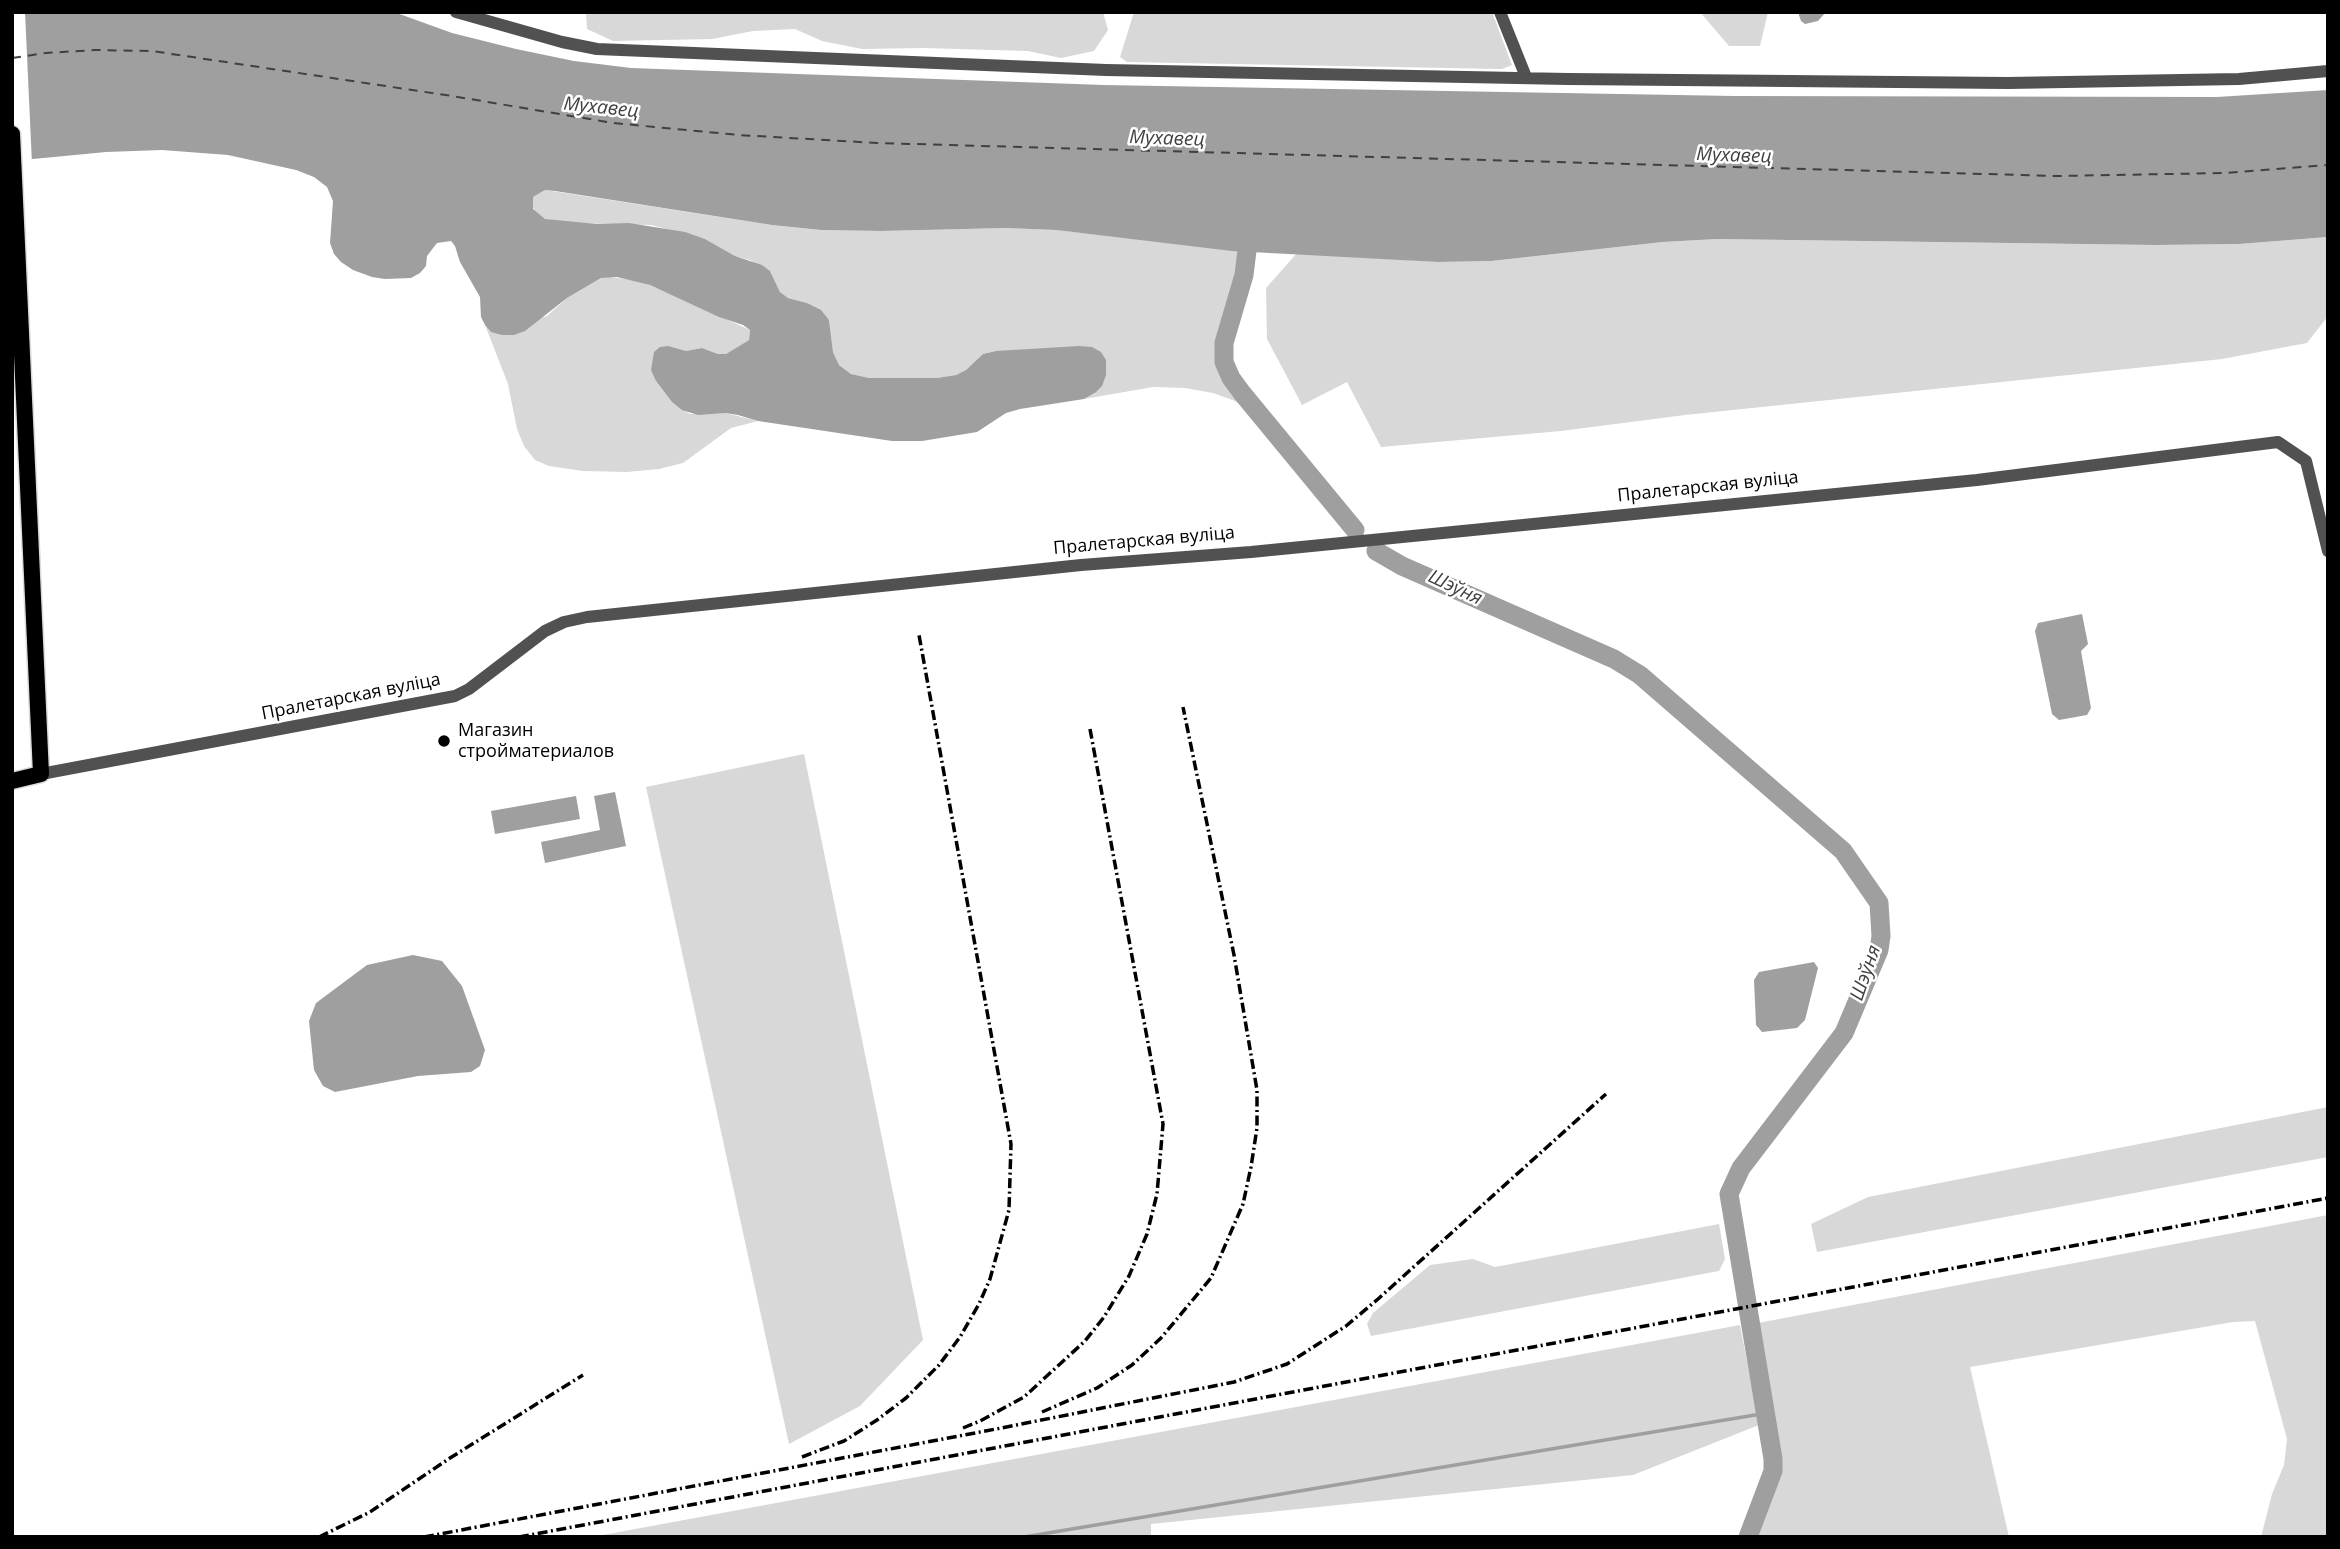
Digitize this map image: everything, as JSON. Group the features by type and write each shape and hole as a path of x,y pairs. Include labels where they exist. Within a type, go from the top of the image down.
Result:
{"main road":[{"path":"12,134 41,774"},
{"name":"Пралетарская вуліца","path":"12,781 41,774"}],"street":[{"path":"456,12 562,42 597,49 1106,70 2008,83 2239,79 2328,71"},
{"path":"1500,12 1526,77"},
{"name":"Пралетарская вуліца","path":"41,774 455,696 469,689 545,631 564,622 587,617 1080,565 1251,552 1977,480 2278,442 2306,461 2328,551"}],"shaded area":[{"path":"586,12 1103,12 1108,30 1094,51 1061,58 1028,51 862,49 822,41 795,29 753,31 712,39 613,41 587,29"},
{"path":"1134,12 1492,12 1512,65 1502,69 1127,62 1120,57"},
{"path":"1700,12 1768,12 1760,46 1729,46"},
{"path":"545,190 820,230 1056,230 1247,252 1244,275 1224,343 1224,362 1231,378 1260,415 1213,393 1185,388 1153,387 1084,399 1096,393 996,351 983,354 966,370 956,375 937,378 868,378 851,374 839,365 833,352 829,320 807,303 788,298 780,292 770,271 705,239 651,225 570,223 545,219 536,213 531,203 533,197"},
{"path":"2328,237 2328,316 2307,343 2222,359 1685,415 1561,431 1381,447 1347,382 1302,405 1267,339 1266,288 1297,253 1438,262 1491,261 1663,242 1717,239 2155,245 2239,244"},
{"path":"609,277 650,285 750,330 749,340 726,354 702,348 686,351 677,349 656,381 672,402 690,414 725,413 758,421 731,428 683,463 659,469 627,472 583,471 549,466 535,460 524,446 517,429 508,384 485,325 491,332 547,316 567,298 601,278"},
{"path":"804,754 923,1340 860,1406 789,1444 646,787"},
{"path":"2328,1107 2328,1157 1817,1252 1811,1224 1868,1197"},
{"path":"2328,1215 2328,1537 2261,1537 2272,1494 2284,1465 2287,1439 2255,1321 2233,1322 1970,1367 2009,1537 1755,1537 1780,1469 1779,1444 1758,1323"},
{"path":"1719,1224 1725,1259 1719,1271 1371,1336 1367,1324 1373,1313 1430,1265 1473,1259 1495,1267"},
{"path":"1740,1325 1759,1425 1633,1475 1151,1524 1151,1537 592,1537"}],"water":[{"name":"Мухавец","path":"12,12 394,12 452,33 516,49 574,61 631,68 1103,85 1734,96 2217,97 2328,90 2328,237 2239,244 2155,245 1717,239 1663,242 1491,261 1438,262 1232,251 1056,230 821,230 772,225 555,191 545,190 533,197 533,209 545,219 597,224 629,223 685,232 705,239 735,256 762,265 770,271 780,292 788,298 821,310 829,320 833,352 839,365 851,374 869,378 937,378 956,375 966,370 983,354 996,351 1079,346 1092,347 1101,352 1106,360 1106,375 1102,386 1084,399 1006,413 977,432 922,441 892,441 758,421 725,413 698,415 682,410 672,402 656,381 651,370 654,352 660,347 668,346 686,351 702,348 726,354 749,340 750,330 650,285 617,277 601,278 567,298 525,331 502,335 491,332 485,325 481,317 480,297 451,241 437,243 427,256 426,266 411,278 385,279 353,270 334,254 330,243 333,201 327,187 314,177 296,170 228,155 162,150 106,152 12,161"},
{"path":"1798,12 1826,12 1818,21 1805,24"},
{"path":"2082,614 2088,644 2081,651 2091,708 2087,715 2059,720 2052,714 2035,631 2038,623"},
{"path":"615,792 626,846 545,863 541,842 600,830 594,796"},
{"path":"576,796 580,819 495,834 491,811"},
{"path":"413,955 442,961 462,986 485,1050 480,1066 471,1072 418,1076 335,1092 323,1086 314,1070 309,1021 316,1003 367,965"},
{"path":"1814,962 1818,968 1805,1020 1797,1028 1762,1032 1756,1025 1754,980 1759,972"}],"pier":[{"path":"12,12 25,12 32,164 12,164"}],"waterway":[{"name":"Шэўня","path":"1250,226 1244,275 1224,343 1224,362 1242,393 1355,530"},
{"name":"Шэўня","path":"1376,551 1402,566 1614,659 1640,675 1843,851 1879,903 1879,950 1844,1033 1741,1168 1729,1194 1773,1459 1773,1471 1748,1537"},
{"path":"1024,1537 1767,1413"}],"ferry route":[{"path":"12,58 95,50 152,51 613,123 739,135 877,143 2057,176 2225,173 2328,165"}],"railway":[{"path":"802,1457 844,1441 877,1420 906,1398 939,1365 960,1337 979,1304 990,1279 1009,1210 1011,1144 919,635"},
{"path":"1042,1412 1097,1388 1132,1365 1161,1338 1211,1278 1243,1204 1251,1167 1257,1128 1257,1090 1234,955 1183,707"},
{"path":"963,1428 1024,1397 1085,1341 1104,1317 1129,1276 1147,1234 1157,1194 1163,1124 1090,729"},
{"path":"424,1537 1234,1382 1287,1364 1346,1326 1378,1299 1606,1094"},
{"path":"519,1537 2328,1198"},
{"path":"319,1537 370,1512 450,1458 583,1375"}],"place":[{"name":"Магазин стройматериалов","path":"444,741"}]}
